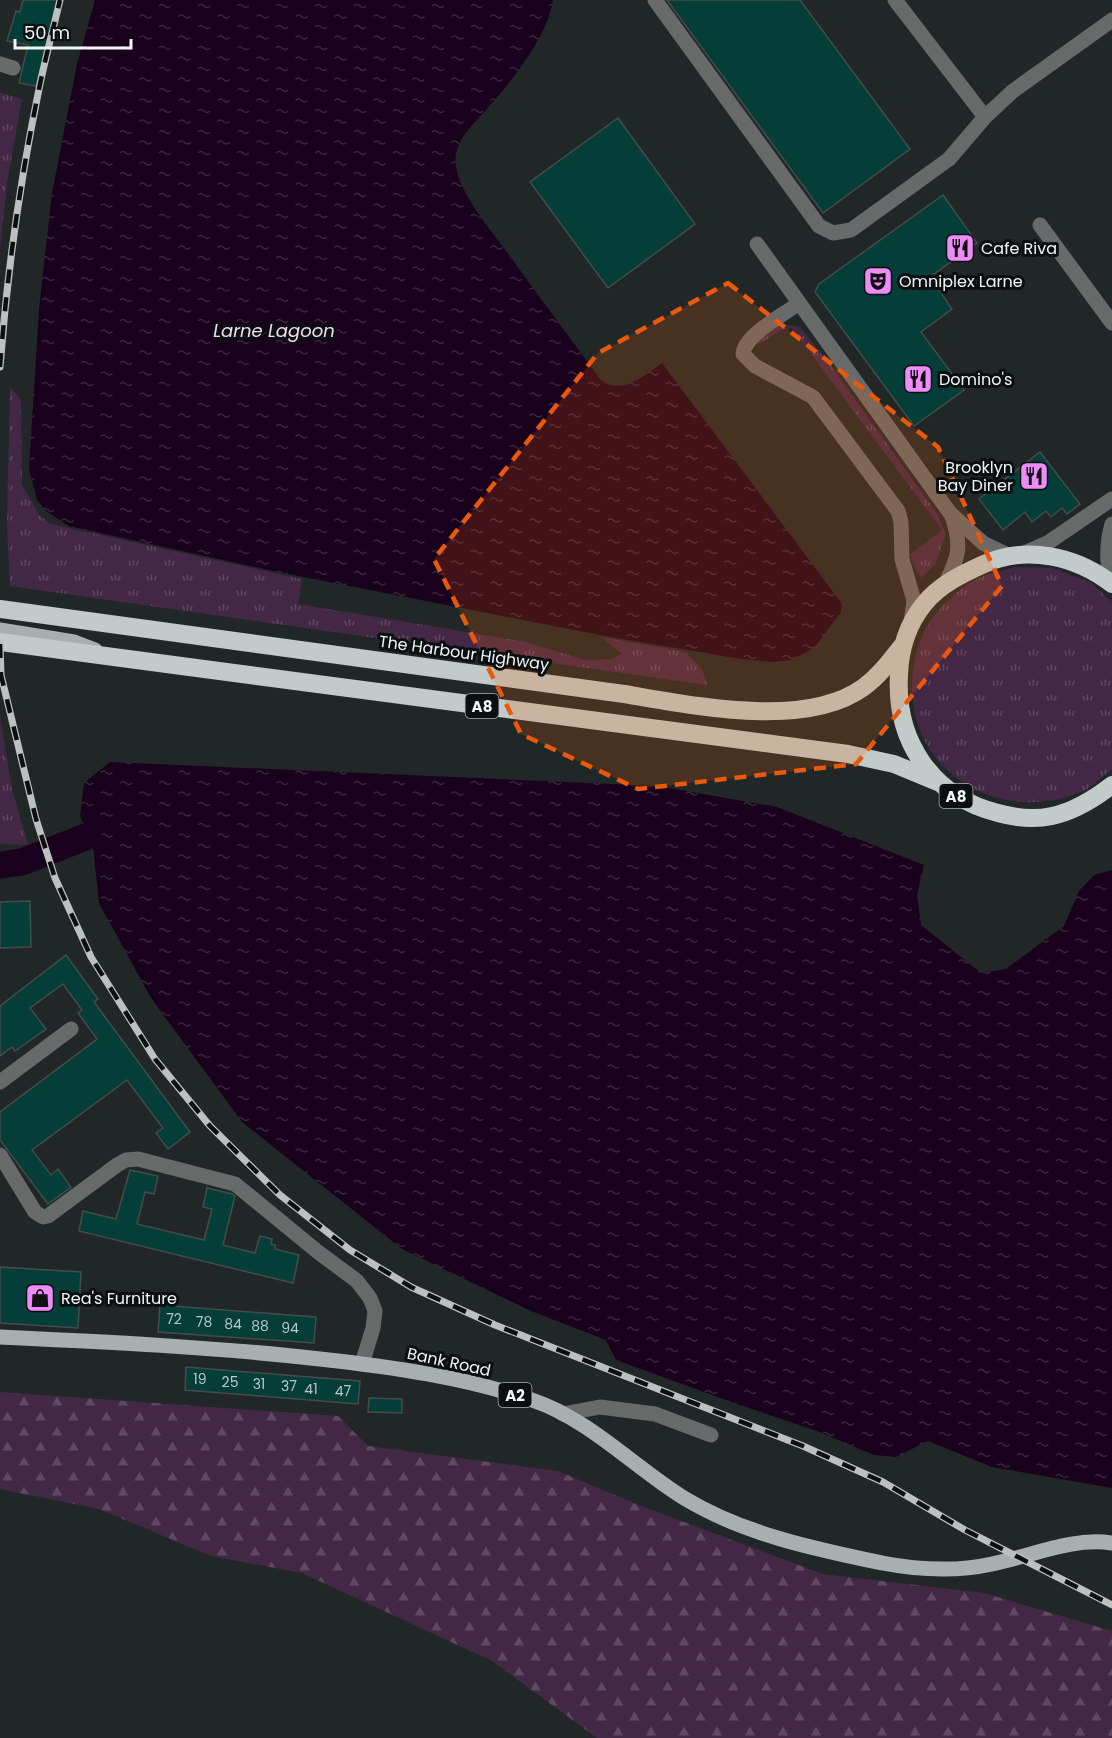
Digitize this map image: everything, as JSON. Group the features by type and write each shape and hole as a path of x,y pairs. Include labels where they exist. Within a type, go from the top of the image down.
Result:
{"highway":[{"name":"A8","path":"1112,583 1097,573 1069,561 1041,555 1016,555 968,571 945,584 925,603 910,625 902,646 898,692 905,730 926,767 955,796 973,805 1012,817 1052,816 1072,810 1112,785"},
{"name":"The Harbour Highway","path":"8,610 624,694 697,706 757,712 838,702 877,677 902,646"},
{"name":"A8","path":"0,642 20,638 112,657 848,754 894,764 940,783"}],"main road":[{"path":"0,630 20,638"},
{"name":"Bank Road","path":"0,1337 258,1352 420,1372 462,1381 534,1400 563,1414 685,1498 734,1523 785,1539 920,1570 962,1569 992,1564 1093,1541 1112,1544"}],"street":[{"path":"655,0 819,226 833,233 851,230 949,159 985,117 1013,91 1112,20"},
{"path":"895,0 985,117"},
{"path":"1040,225 1112,323"},
{"path":"757,244 951,513 983,543 1016,555 1048,542 1112,499"},
{"path":"799,303 750,338 743,354 755,366 813,397 898,511 901,522 902,559 914,601 910,625"},
{"path":"945,584 955,566 959,548 957,530 951,513"},
{"path":"1112,524 1107,540 1112,583"},
{"path":"0,1082 71,1029"},
{"path":"0,1155 35,1212 44,1217 128,1159 138,1159 235,1184 318,1252 349,1274 366,1292 375,1313 362,1364"},
{"path":"563,1414 600,1407 655,1414 711,1435"}],"highlighted area":[{"path":"728,283 938,447 1002,586 856,764 638,789 521,734 434,559 598,353"}],"green space":[{"path":"0,93 22,99 7,183 0,250"},
{"path":"781,324 800,327 826,359 936,512 946,534 935,565 921,578 913,565 910,554 942,530 792,328 781,330 760,344 757,342"},
{"path":"10,387 21,400 22,485 40,516 51,524 302,579 298,604 526,642 585,660 611,659 622,654 601,637 685,652 702,669 707,685 10,586 7,525"},
{"path":"1014,567 1051,568 1090,582 1112,602 1112,769 1087,789 1056,800 1026,802 996,797 969,786 945,768 927,745 916,717 912,684 914,666 921,640 934,616 954,594 972,581"},
{"path":"0,716 12,789 28,845 0,844"},
{"path":"0,1392 338,1416 368,1446 558,1471 641,1506 823,1574 984,1593 1112,1631 1112,1738 597,1738 492,1661 302,1573 211,1556 99,1509 0,1489"}],"water":[{"name":"Larne Lagoon","path":"95,0 553,0 549,16 533,49 498,96 463,136 456,153 459,177 479,214 601,380 617,386 625,385 641,378 662,363 842,604 841,612 814,648 791,660 772,662 741,659 605,636 273,571 69,526 46,511 37,500 29,469 39,309 52,193 77,64"},
{"path":"110,762 658,786 777,807 924,865 917,895 921,925 981,973 1006,969 1064,926 1079,891 1094,875 1112,870 1112,1488 992,1467 928,1441 896,1457 874,1455 817,1431 616,1360 606,1340 531,1311 402,1249 242,1122 151,998 99,903 93,847 80,816 84,783"}],"building":[{"path":"23,0 59,0 36,86 19,83 28,45 7,41 16,11 20,12"},
{"path":"667,0 800,0 910,149 823,213"},
{"path":"618,118 695,224 608,288 530,182"},
{"name":"Omniplex Larne","path":"943,195 977,243 930,277 952,309 921,332 964,390 914,426 815,292 819,284"},
{"name":"Brooklyn Bay Diner","path":"1040,452 1080,504 1067,514 1062,508 1051,517 1046,511 1032,522 1025,512 1003,530 979,499"},
{"path":"30,901 31,947 0,948 0,902"},
{"path":"66,955 98,999 94,1002 190,1132 168,1149 156,1133 163,1128 127,1080 32,1150 51,1175 58,1169 71,1187 48,1204 0,1140 0,1112 97,1039 78,1013 82,1010 63,984 30,1008 46,1029 15,1051 12,1047 0,1056 0,1006"},
{"path":"130,1170 158,1176 154,1194 145,1192 137,1224 204,1240 212,1209 203,1207 207,1188 232,1194 235,1196 223,1245 255,1253 260,1236 272,1239 271,1244 275,1245 275,1249 299,1255 293,1283 79,1231 83,1211 116,1219"},
{"name":"Rea's Furniture","path":"0,1267 81,1272 78,1328 0,1323"},
{"path":"160,1305 316,1317 314,1343 158,1332"},
{"path":"186,1367 360,1381 358,1404 185,1390"},
{"path":"369,1398 402,1399 402,1413 368,1412"}],"waterway":[{"path":"0,865 22,862 88,836"}],"railway":[{"path":"0,367 10,262 20,193 39,89 60,0"},
{"path":"0,644 1,675 36,819 55,878 91,957 155,1059 210,1126 280,1195 350,1250 411,1287 495,1325 803,1446 883,1482 965,1530 1112,1605"}],"place":[{"name":"Cafe Riva","path":"960,248"},
{"name":"Omniplex Larne","path":"878,281"},
{"name":"Domino's","path":"918,379"},
{"name":"Brooklyn Bay Diner","path":"1034,476"},
{"name":"Rea's Furniture","path":"40,1298"}]}
